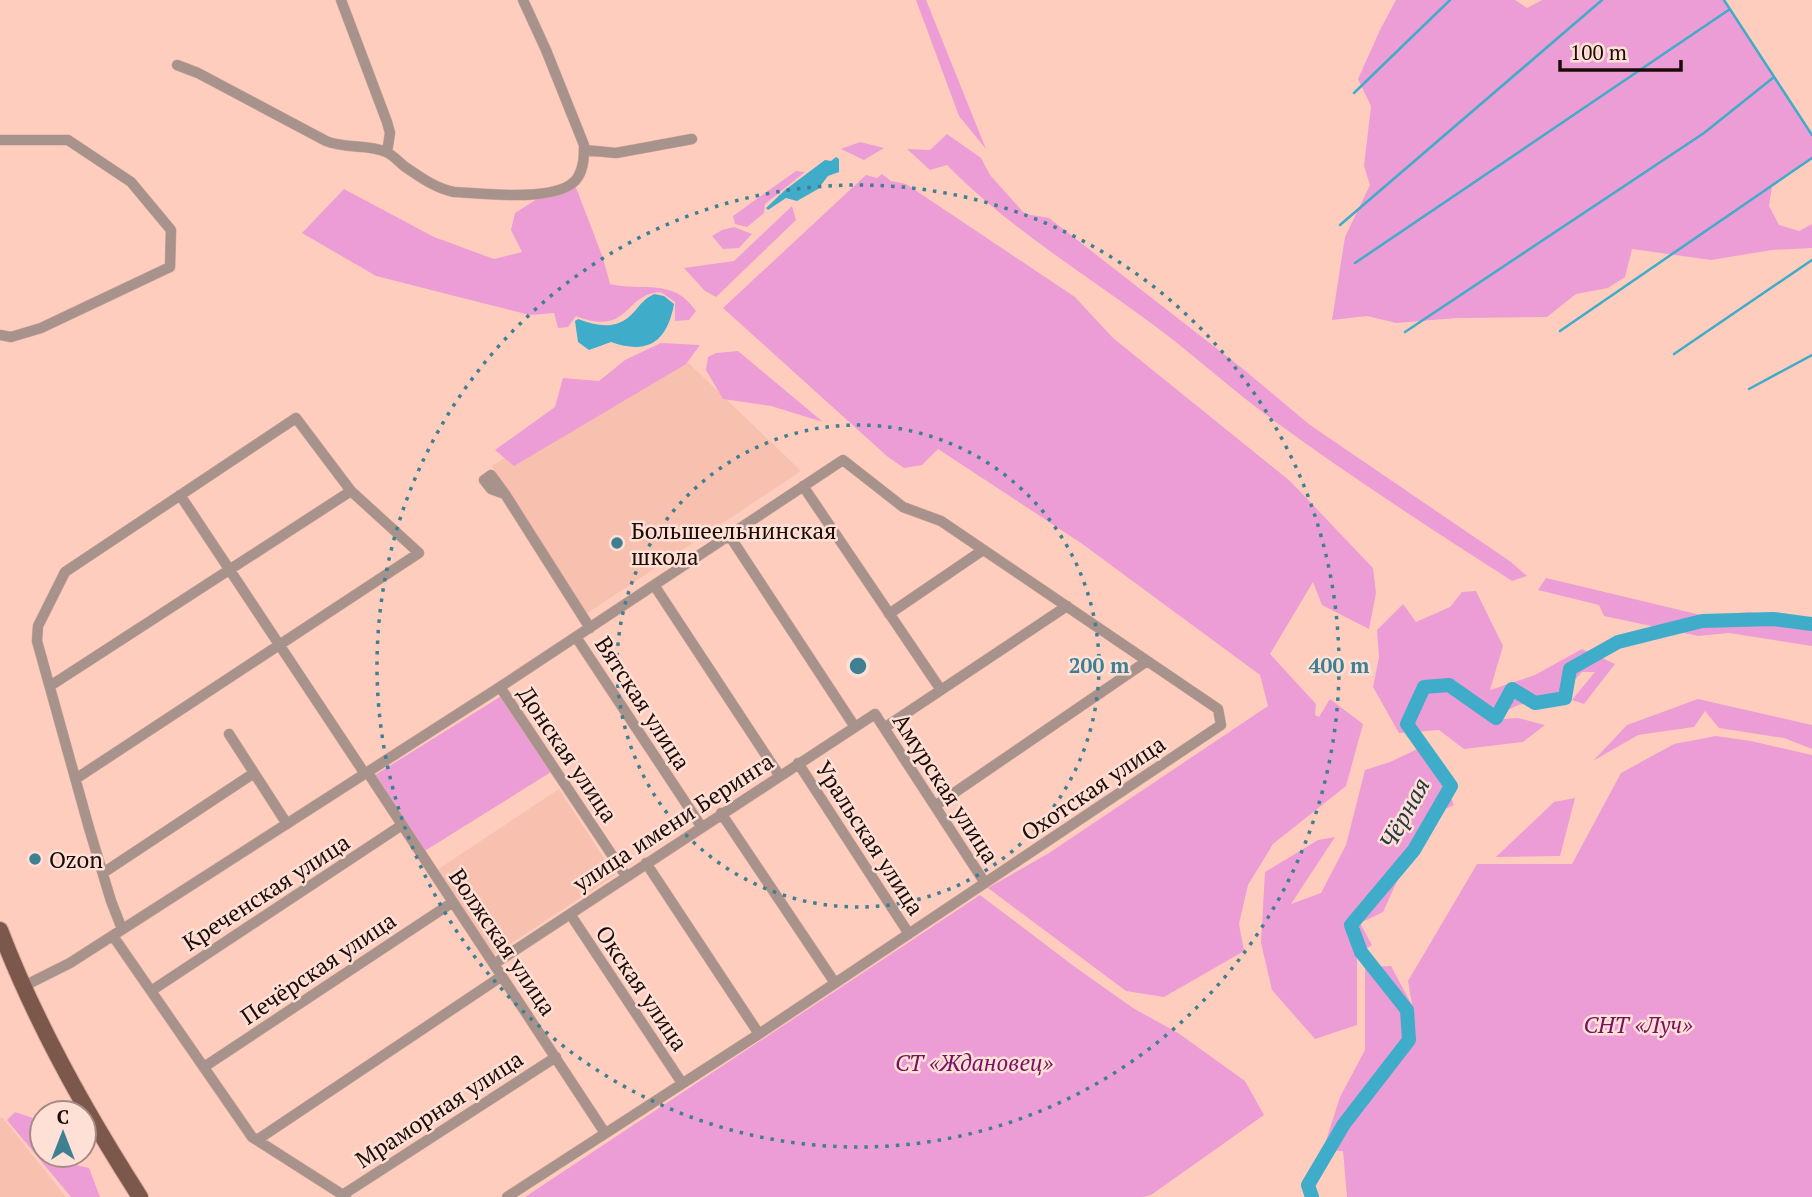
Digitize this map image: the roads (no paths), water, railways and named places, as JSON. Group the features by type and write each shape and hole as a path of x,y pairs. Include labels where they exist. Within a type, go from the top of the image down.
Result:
{"main road":[{"path":"0,930 22,987 96,1125 140,1197"}],"street":[{"path":"341,0 387,122 390,133 387,152"},
{"path":"177,65 198,73 326,141 343,147 387,152 442,189 454,192 536,194 563,190 577,179 584,154 579,129 523,0"},
{"path":"584,154 616,153 692,139"},
{"path":"0,140 68,140 131,182 171,230 170,267 41,328 10,337 0,335"},
{"path":"77,778 419,553 351,491 296,418 65,572 37,632 103,873 122,929"},
{"path":"22,987 70,963 113,936 500,687 843,460 903,507 941,521 1147,661 935,806"},
{"path":"803,486 941,690"},
{"path":"50,687 351,491"},
{"path":"505,494 590,628"},
{"name":"Волжская улица","path":"180,495 605,1133"},
{"path":"729,536 855,727"},
{"path":"889,614 984,550"},
{"path":"654,585 779,775"},
{"path":"884,728 1067,606"},
{"name":"Вятская улица","path":"576,637 701,826"},
{"name":"Охотская улица","path":"507,1197 759,1034 1221,725 1218,709 1147,661"},
{"name":"Донская улица","path":"500,687 626,876"},
{"name":"улица имени Беринга","path":"494,964 874,714"},
{"name":"Амурская улица","path":"874,714 985,883"},
{"path":"229,734 287,824"},
{"name":"Уральская улица","path":"798,763 909,934"},
{"path":"103,873 254,773"},
{"path":"721,813 835,983"},
{"name":"Креченская улица","path":"151,991 402,825"},
{"path":"646,863 759,1034"},
{"name":"Печёрская улица","path":"204,1067 453,902"},
{"name":"Окская улица","path":"570,914 682,1083"},
{"path":"113,936 252,1137 345,1196"},
{"path":"257,1140 502,975"},
{"name":"Мраморная улица","path":"345,1196 556,1057"}],"water":[{"path":"836,157 839,159 839,172 828,176 818,189 797,201 786,198 768,210 766,208 825,160 831,161"},
{"path":"654,294 664,296 674,304 666,328 654,342 635,347 611,342 589,350 578,342 575,321 578,319 593,324 615,324 628,318"}],"waterway":[{"path":"1354,93 1450,0"},
{"path":"1340,225 1602,0"},
{"path":"1724,0 1812,135"},
{"path":"1355,263 1730,9"},
{"path":"1405,332 1704,133 1774,77"},
{"path":"1560,331 1812,158"},
{"path":"1674,354 1812,260"},
{"path":"1749,389 1812,355"},
{"name":"Чёрная","path":"1312,1197 1308,1185 1344,1124 1409,1040 1407,1010 1361,952 1351,925 1414,850 1451,786 1407,724 1424,687 1449,685 1496,718 1512,689 1535,703 1565,698 1570,669 1618,642 1702,621 1773,619 1812,624"}],"place":[{"name":"Большеельнинская школа","path":"617,543"},
{"name":"Ozon","path":"35,859"}],"park label":[{"name":"СНТ «Луч»","path":"1638,1024"},
{"name":"СТ «Ждановец»","path":"974,1062"}]}
